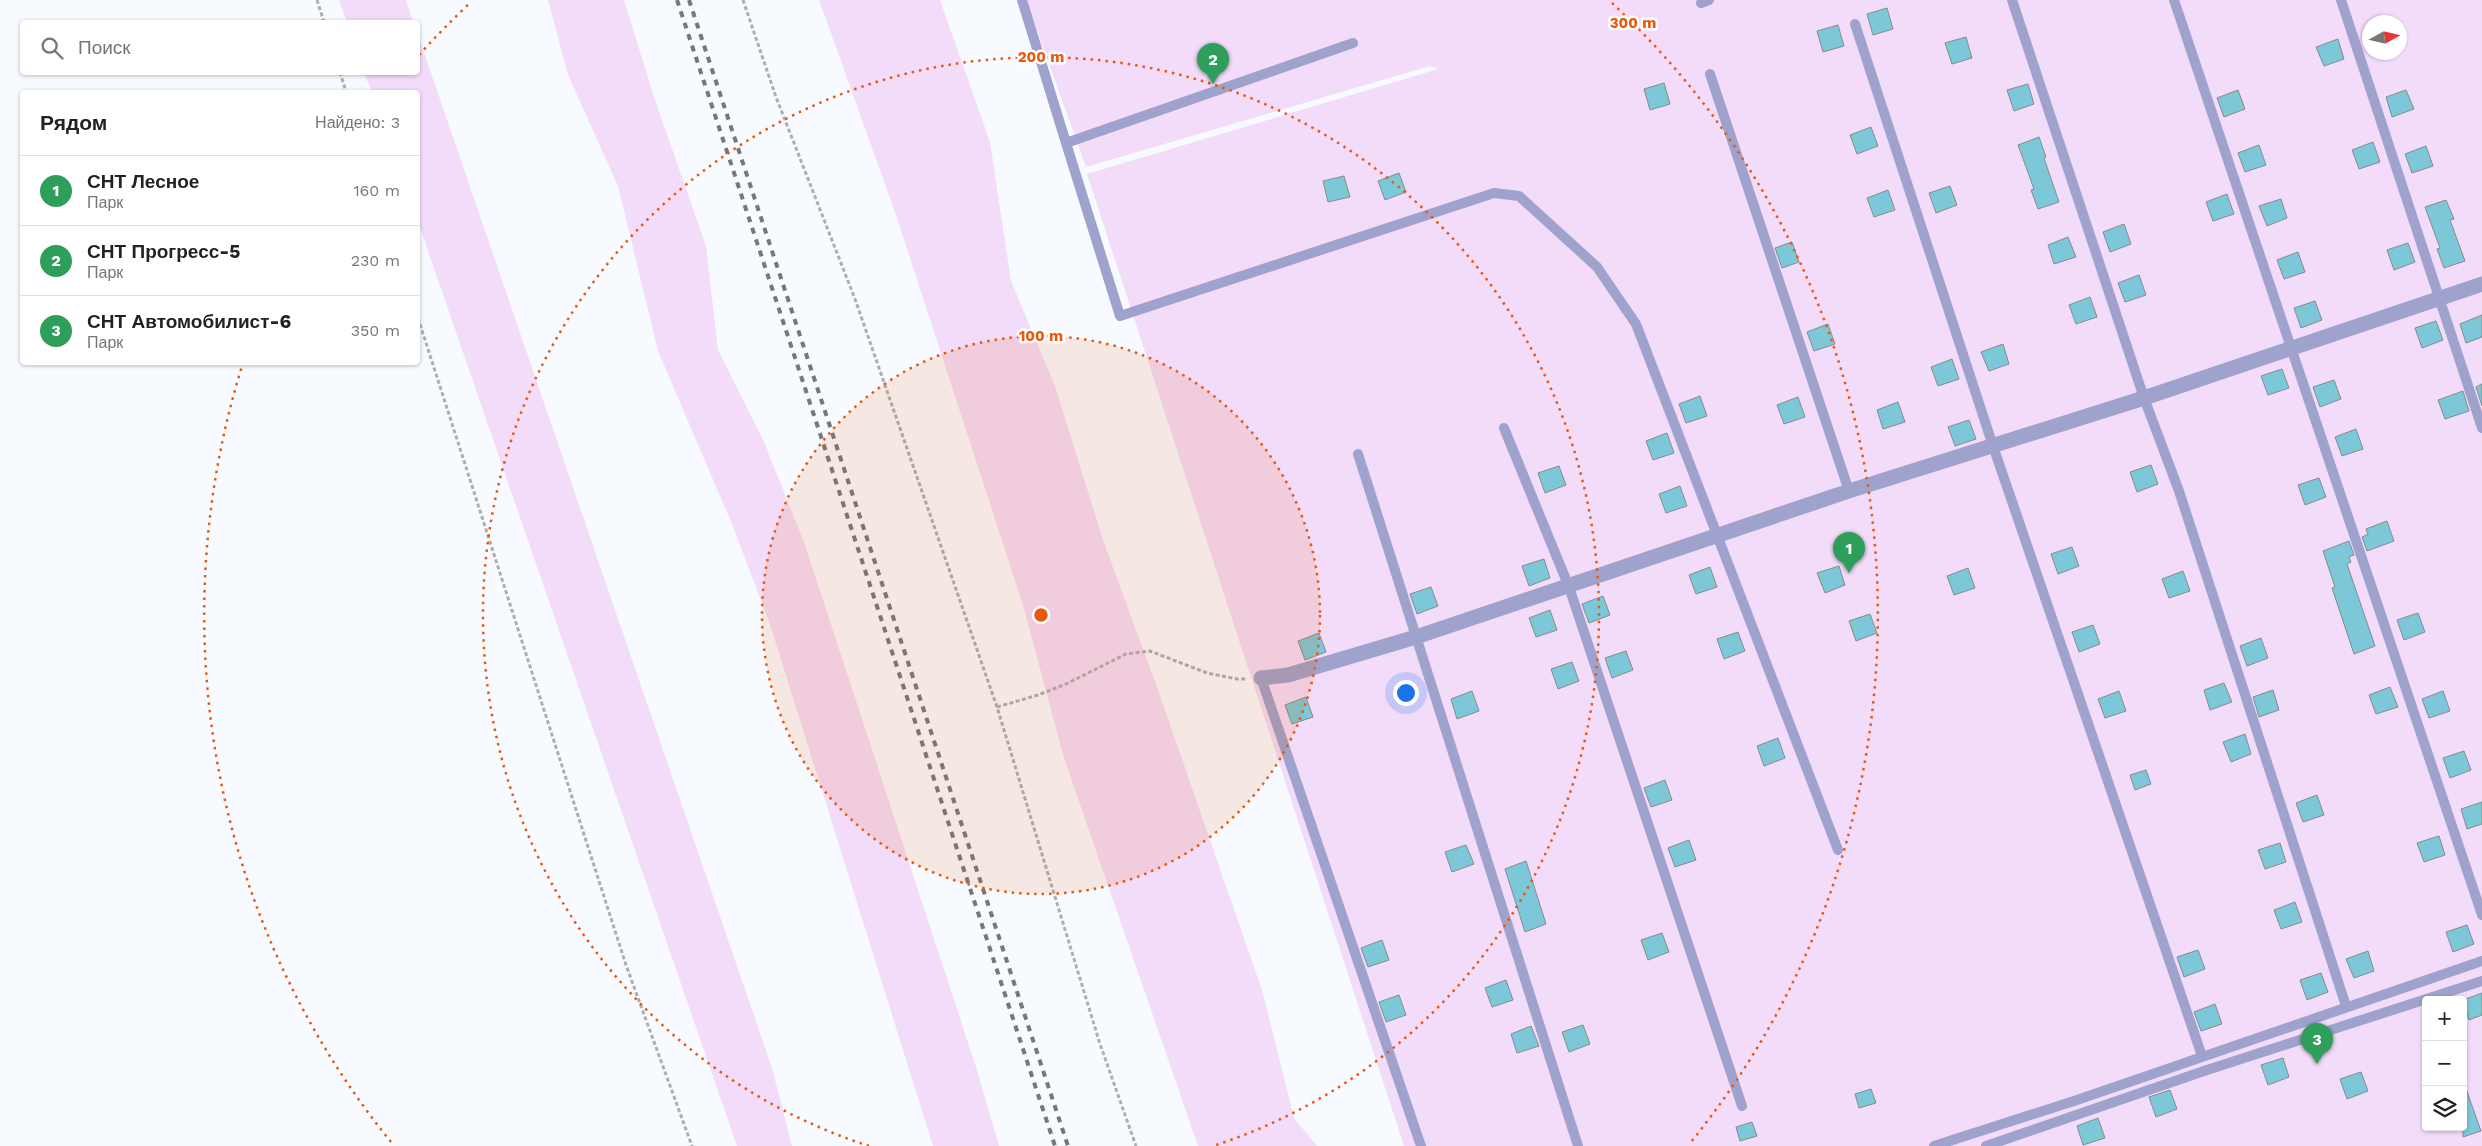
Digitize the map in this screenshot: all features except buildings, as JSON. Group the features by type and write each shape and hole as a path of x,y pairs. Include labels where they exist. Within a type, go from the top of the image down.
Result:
{"street":[{"path":"1261,678 1288,675 1416,637 1569,587 1849,491 2144,398 2482,284"}],"lane":[{"path":"1022,0 1120,316 1494,194 1519,196 1597,267 1636,324 1838,850"},
{"path":"2012,0 2144,398 2179,491 2346,1006"},
{"path":"2174,0 2482,915"},
{"path":"2341,0 2482,428"},
{"path":"1855,24 1993,446 2202,1056"},
{"path":"1066,143 1353,43"},
{"path":"1710,74 1849,491"},
{"path":"1504,428 1569,587 1742,1106"},
{"path":"1358,454 1578,1146"},
{"path":"1261,678 1421,1146"},
{"path":"1934,1146 2074,1101 2346,1006 2482,961"},
{"path":"1986,1146 2204,1071 2482,981"}],"path":[{"path":"317,0 323,20"},
{"path":"743,0 776,97 855,299 997,707 1100,1044 1136,1146"},
{"path":"341,75 345,90"},
{"path":"420,324 626,965 692,1146"},
{"path":"997,707 1038,695 1066,684 1126,654 1150,651 1207,673 1238,679 1261,678"}],"shaded area":[{"path":"339,0 406,0 412,20 346,20"},
{"path":"548,0 624,0 655,100 706,246 718,350 764,442 804,542 976,1067 999,1146 933,1146 770,624 732,524 658,351 618,186 568,75"},
{"path":"819,0 940,0 990,142 1011,281 1055,386 1104,543 1157,687 1262,990 1294,1118 1317,1146 1198,1146 1064,758 1023,605 895,212"},
{"path":"1026,0 2482,0 2482,1146 1404,1146 1087,174 1438,69 1430,66 1086,167"},
{"path":"420,41 772,1068 792,1146 737,1146 420,228 420,90 371,90 365,75 420,75"}],"railway":[{"path":"677,0 1055,1146"},
{"path":"689,0 1068,1146"}],"place":[{"name":"СНТ Прогресс-5","path":"1213,84"},
{"name":"СНТ Лесное","path":"1849,573"},
{"name":"СНТ Автомобилист-6","path":"2317,1064"}]}
